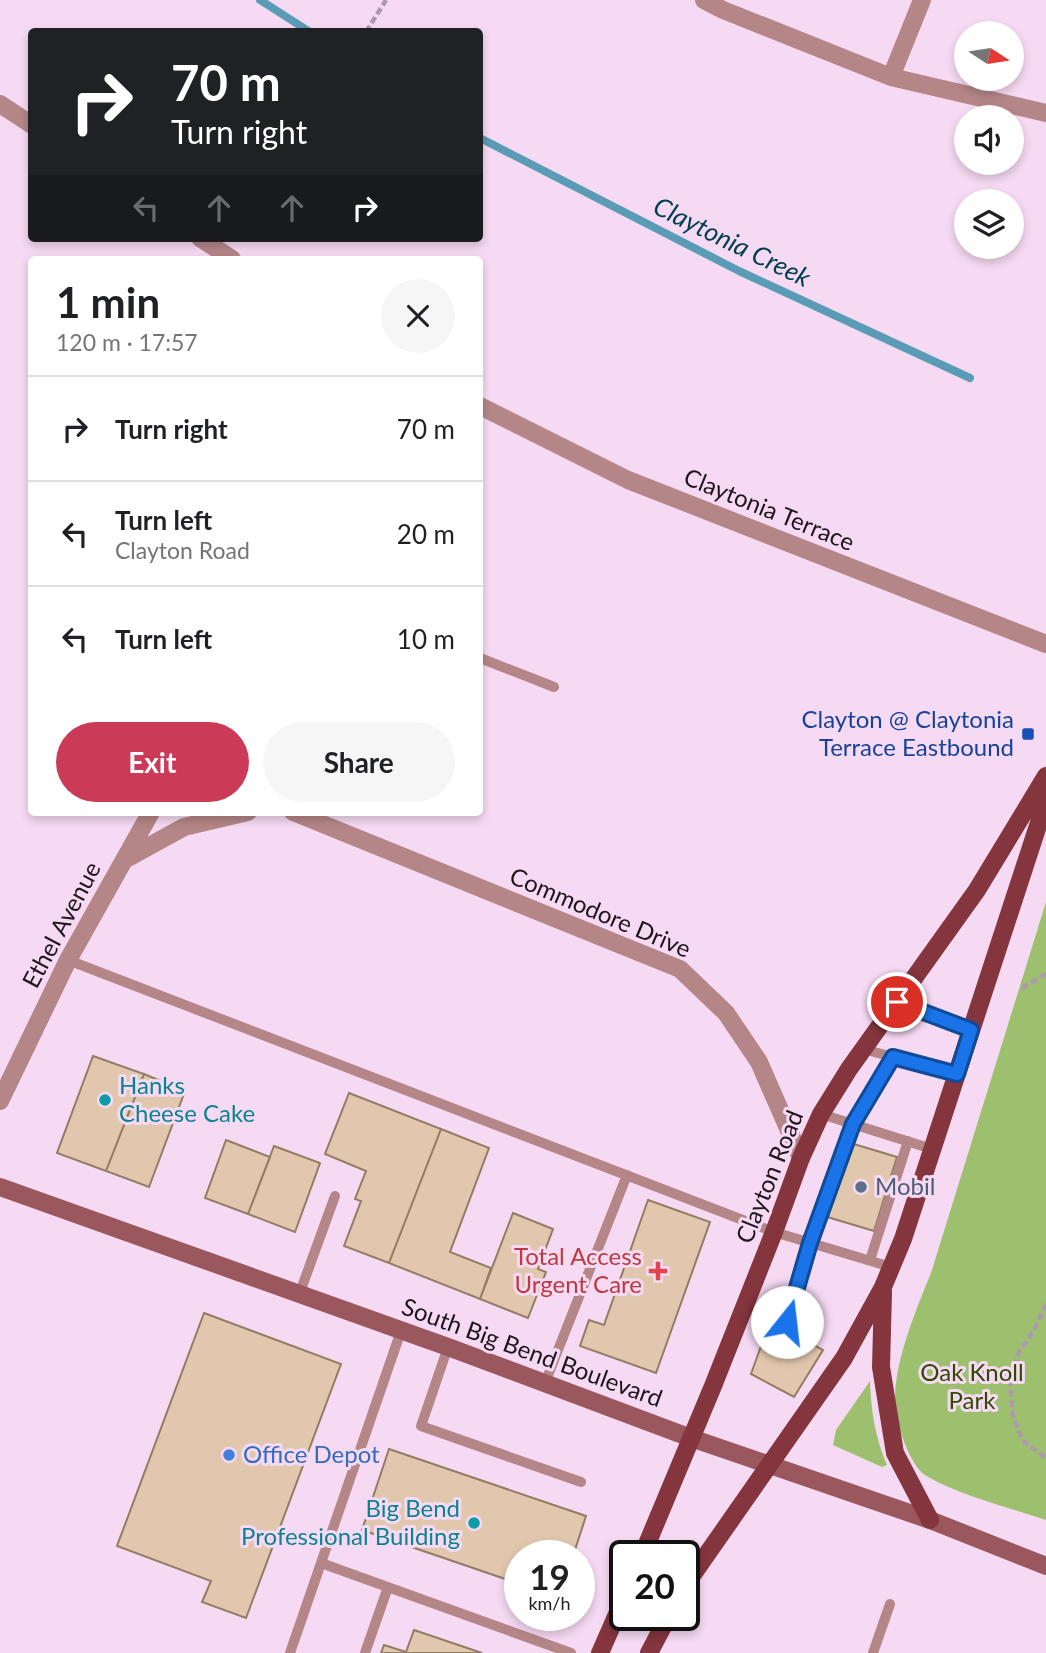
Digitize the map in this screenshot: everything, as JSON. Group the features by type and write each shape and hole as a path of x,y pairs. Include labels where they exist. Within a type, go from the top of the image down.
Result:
{"main road":[{"name":"Clayton Road","path":"649,1540 821,1114 863,1049 977,890 1046,776"},
{"path":"700,1564 844,1358 883,1287 932,1149 1046,801"},
{"name":"South Big Bend Boulevard","path":"0,1187 448,1347 691,1438 930,1520 1046,1566"},
{"path":"883,1287 881,1367 895,1453 930,1520"},
{"path":"600,1653 610,1631"},
{"path":"649,1653 661,1631"}],"street":[{"path":"704,0 891,77 1046,113"},
{"path":"891,77 922,0"},
{"path":"0,104 28,122"},
{"path":"206,242 227,256"},
{"name":"Claytonia Terrace","path":"483,408 628,480 1046,644"},
{"name":"Ethel Avenue","path":"0,1101 68,960 149,816"},
{"path":"124,860 184,827 231,816"},
{"name":"Commodore Drive","path":"303,816 680,969 726,1013 759,1062 801,1158"}],"lane":[{"path":"483,659 554,687"},
{"path":"68,960 774,1232 891,1266"},
{"path":"897,1002 971,1030"},
{"path":"863,1049 957,1074"},
{"path":"787,1322 810,1243 853,1124 893,1057"},
{"path":"821,1114 932,1149"},
{"path":"870,1260 908,1141"},
{"path":"545,1383 627,1175"},
{"path":"299,1295 335,1196"},
{"path":"290,1653 401,1331"},
{"path":"448,1347 421,1426 581,1482"},
{"path":"321,1563 571,1653"},
{"path":"365,1653 388,1587"},
{"path":"873,1653 890,1604"}],"path":[{"path":"368,28 386,0"},
{"path":"1022,988 1046,974"},
{"path":"1046,1304 1034,1330 1019,1352 1010,1382 1013,1416 1022,1440 1046,1458"}],"green space":[{"name":"Oak Knoll Park","path":"1046,902 1046,1520 967,1494 922,1473 912,1460 902,1437 895,1397 899,1366 908,1334 931,1273"},
{"path":"870,1381 874,1424 887,1465 882,1467 833,1445 836,1430"}],"building":[{"name":"Hanks Cheese Cake","path":"93,1056 144,1074 106,1171 57,1153"},
{"path":"144,1074 185,1091 149,1187 106,1171"},
{"path":"349,1093 441,1129 389,1263 344,1246 361,1201 355,1199 366,1171 325,1154"},
{"path":"441,1129 489,1148 450,1252 491,1268 480,1299 389,1263"},
{"path":"226,1140 270,1157 248,1214 205,1198"},
{"name":"Mobil","path":"847,1142 897,1157 874,1231 824,1216"},
{"path":"274,1146 320,1163 295,1232 248,1214"},
{"name":"Total Access Urgent Care","path":"648,1200 710,1222 656,1373 580,1346 589,1320 604,1325"},
{"path":"513,1213 553,1229 538,1269 546,1272 528,1318 480,1299"},
{"name":"Office Depot","path":"204,1313 341,1364 246,1618 202,1602 211,1581 117,1546"},
{"path":"770,1321 823,1350 794,1397 751,1374"},
{"name":"Big Bend Professional Building","path":"389,1449 586,1516 578,1540 504,1540 504,1579 362,1530"},
{"path":"414,1630 482,1653 381,1653 384,1645 406,1652"}],"waterway":[{"name":"Claytonia Creek","path":"260,0 304,28"},
{"name":"Claytonia Creek","path":"483,140 739,271 970,378"}],"place":[{"name":"Clayton @ Claytonia Terrace Eastbound","path":"1028,734"},
{"name":"Hanks Cheese Cake","path":"105,1100"},
{"name":"Mobil","path":"861,1187"},
{"name":"Total Access Urgent Care","path":"658,1271"},
{"name":"Office Depot","path":"229,1455"},
{"name":"Big Bend Professional Building","path":"474,1523"}],"route":[{"path":"787,1322 810,1243 853,1124 893,1057 957,1074 971,1030 897,1002"}]}
